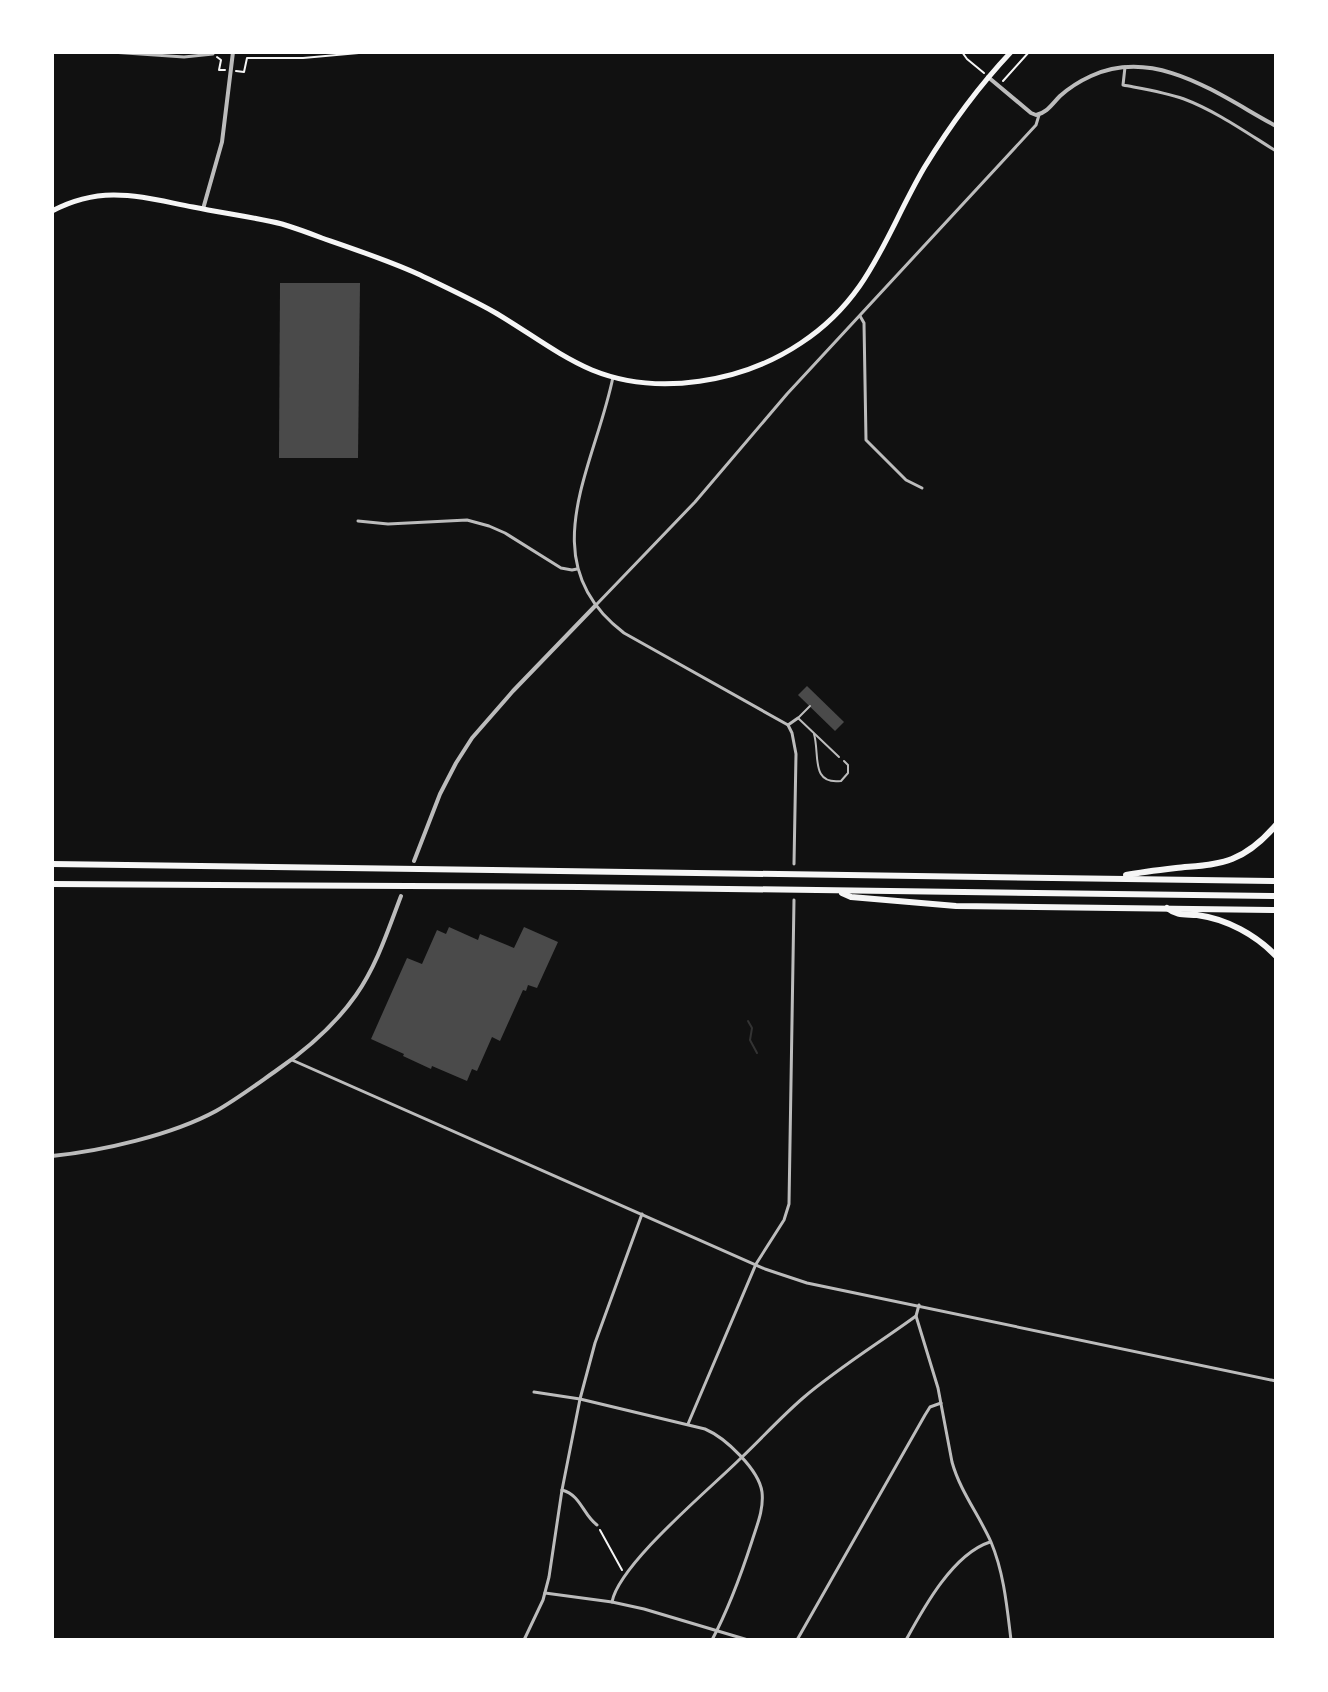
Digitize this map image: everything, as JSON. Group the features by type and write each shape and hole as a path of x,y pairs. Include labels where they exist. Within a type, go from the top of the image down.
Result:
{"highway":[{"path":"1110,878 1232,859 1251,849 1276,825"},
{"path":"52,864 1276,881"},
{"path":"52,884 1276,896"},
{"path":"839,891 851,897 956,906 1276,910"},
{"path":"1167,908 1175,914 1219,920 1244,931 1276,956"}],"main road":[{"path":"52,211 81,198 136,195 283,225 401,267 494,312 594,371 655,383 684,383 729,375 771,360 800,344 847,303 868,276 923,170 949,129 1011,52"}],"street":[{"path":"111,52 184,57 213,54"},
{"path":"203,209 222,142 233,52"},
{"path":"988,77 1031,113 1039,115 1084,79 1099,72 1125,67 1150,67 1174,73 1276,126"},
{"path":"1125,67 1123,85 1186,100 1276,151"},
{"path":"414,861 440,794 472,738 513,691 695,502 787,394 1036,125 1039,115"},
{"path":"859,315 864,323 866,440 906,480 922,488"},
{"path":"613,377 576,512 573,534 583,583 596,605 624,633 788,725 796,754 794,864"},
{"path":"358,521 478,522 515,538 561,568 578,568"},
{"path":"788,725 798,718"},
{"path":"52,1156 166,1132 215,1111 291,1060 337,1019 356,996 374,964 401,896"},
{"path":"688,1424 756,1264 784,1220 789,1204 794,900"},
{"path":"291,1060 756,1264 807,1283 1276,1381"},
{"path":"524,1640 545,1593 580,1399 595,1343 642,1214"},
{"path":"919,1305 916,1316 938,1388 956,1474 999,1562 1011,1640"},
{"path":"612,1602 625,1574 665,1531 803,1398 916,1316"},
{"path":"534,1392 580,1399 688,1424 717,1434 754,1472 760,1482 762,1504 740,1578 712,1640"},
{"path":"797,1640 925,1415 930,1407 941,1403"},
{"path":"562,1490 578,1499 597,1525"},
{"path":"906,1640 915,1622 961,1560 980,1545 991,1542"},
{"path":"545,1593 612,1602 748,1640"}],"lane":[{"path":"810,706 798,718 839,757"},
{"path":"814,734 820,774 825,780 841,781 848,773 848,765 844,761"}],"path":[{"path":"244,72 247,58 303,58 370,52"},
{"path":"962,52 988,77"},
{"path":"999,86 1029,52"},
{"path":"219,70 221,60"},
{"path":"597,1525 625,1574"}],"building":[{"path":"280,283 360,283 358,458 279,458"},
{"path":"807,686 844,722 835,731 798,695"},
{"path":"449,927 478,940 480,934 514,948 524,927 558,942 537,988 528,985 526,991 523,990 500,1041 492,1037 477,1071 472,1069 467,1081 432,1066 431,1069 371,1039 407,958 422,964 437,930 446,934"}],"waterway":[{"path":"748,1021 752,1028 750,1040 757,1053"}]}
